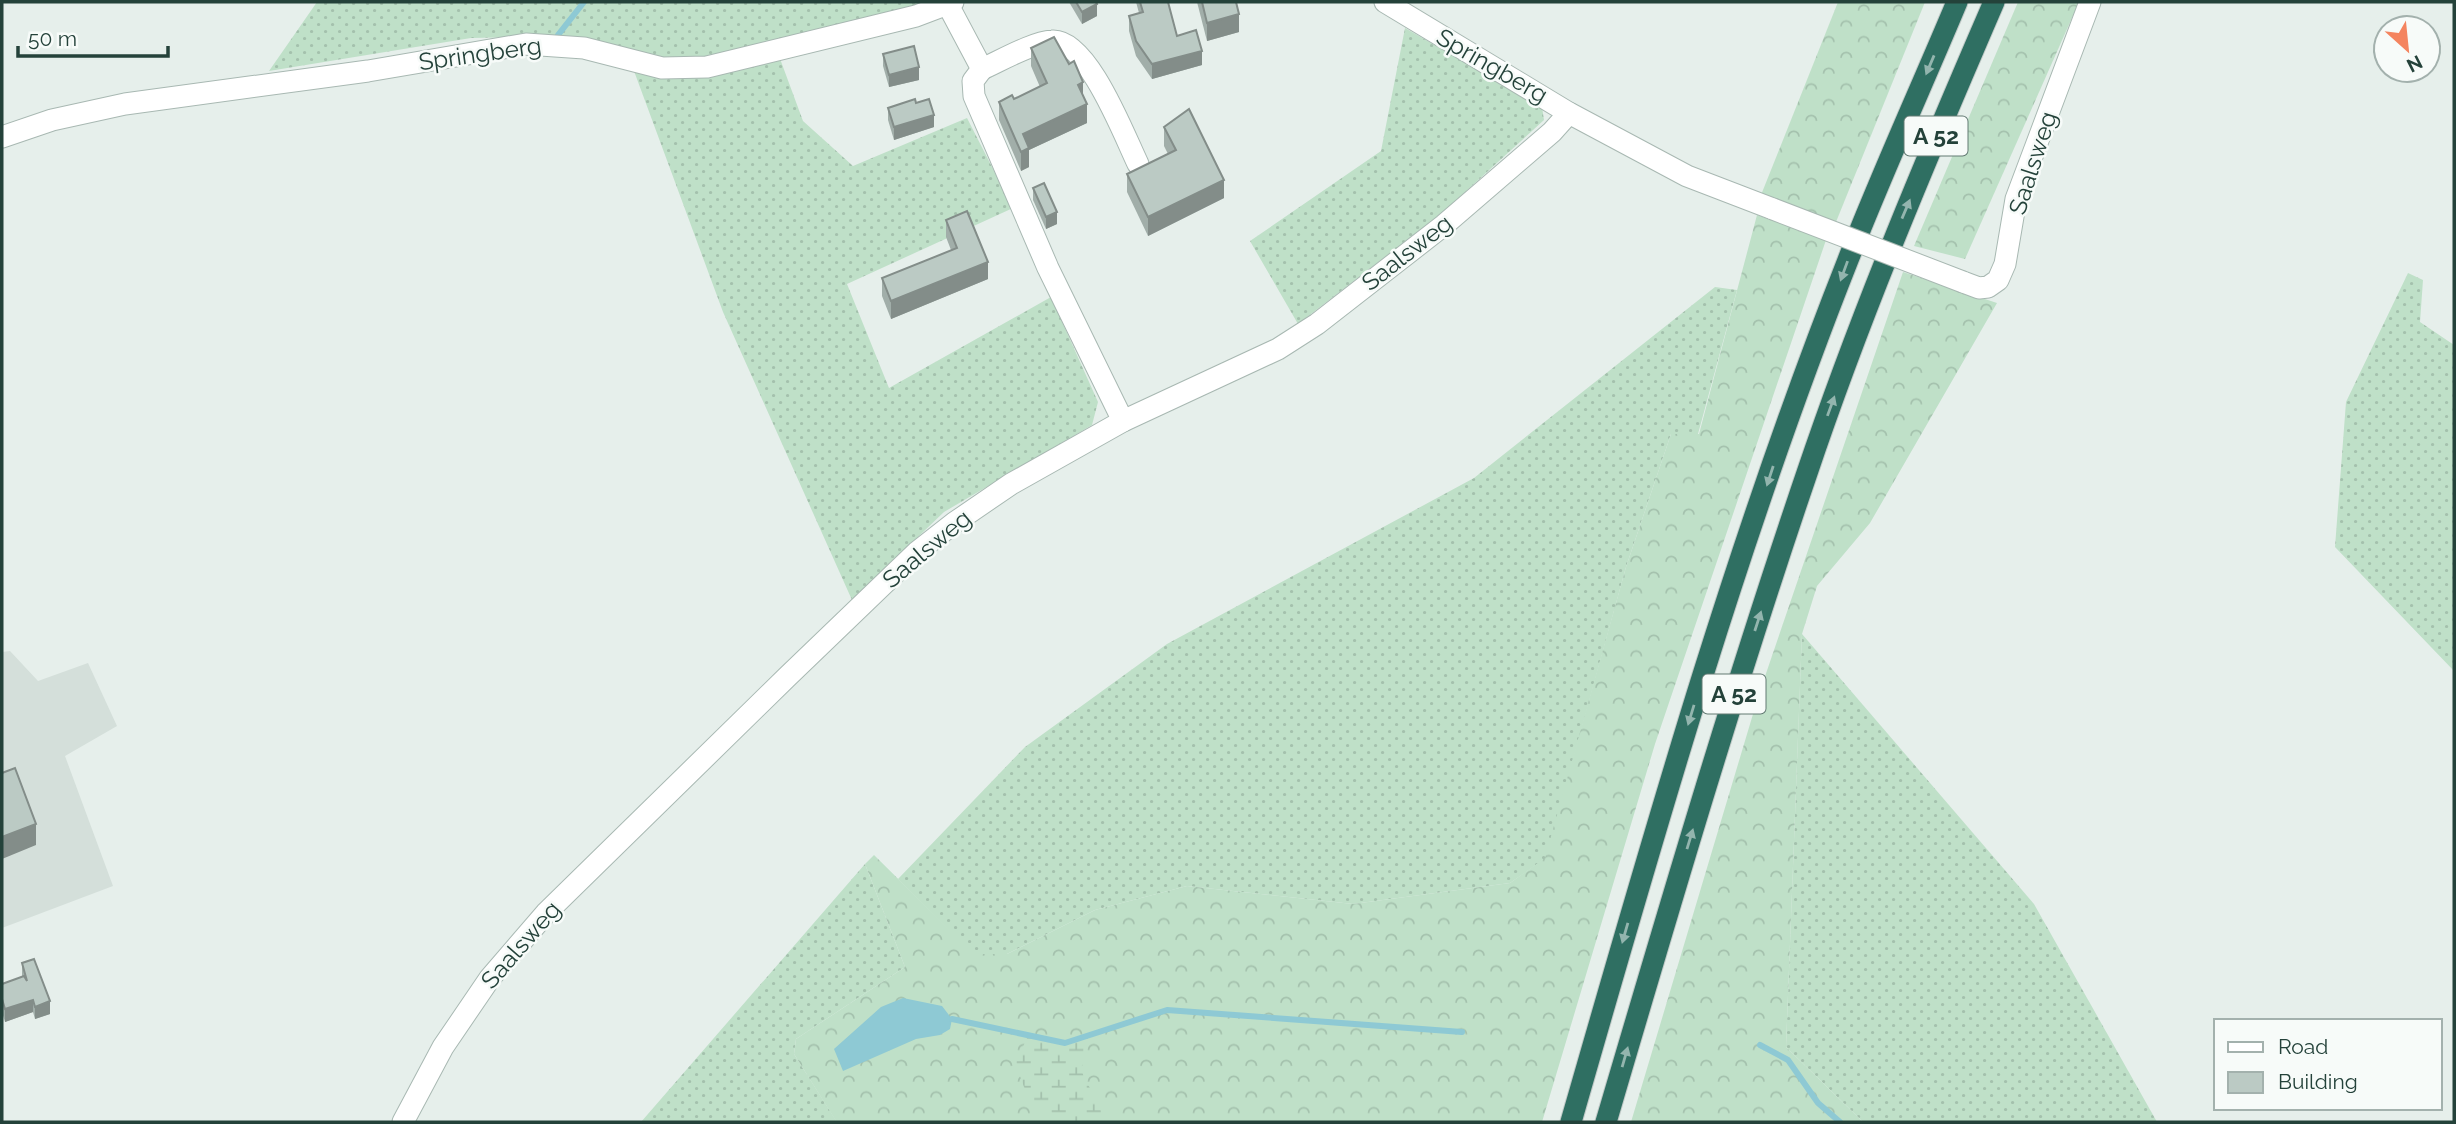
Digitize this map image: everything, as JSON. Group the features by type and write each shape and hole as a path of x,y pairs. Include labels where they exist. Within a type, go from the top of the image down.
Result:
{"highway":[{"name":"A 52","path":"1571,1122 1651,844 1776,458 1847,261 1957,2"},
{"name":"A 52","path":"1606,1122 1688,844 1807,470 1880,272 1994,2"}],"street":[{"name":"Springberg","path":"1385,2 1566,111"},
{"name":"Saalsweg","path":"403,1122 443,1047 490,978 546,913 917,552 1011,484 1123,421 1278,349 1317,324 1444,225 1566,111 1687,176 1979,288 1988,287 1998,280 2005,264 2016,199 2090,2"},
{"name":"Springberg","path":"2,136 52,120 125,104 368,71 526,44 584,48 662,68 707,67 916,16 951,3"},
{"path":"951,3 982,69"},
{"path":"1123,421 1048,268 974,96 973,81 982,69 1049,41 1062,41 1072,46 1090,69 1138,164"}],"shaded area":[{"path":"10,651 38,681 88,663 117,726 65,756 113,886 2,928 2,652"}],"green space":[{"path":"317,2 919,2 918,5 686,62 525,37 471,38 269,71"},
{"path":"1838,2 1925,2 1836,222 1761,195"},
{"path":"2018,2 2079,2 1965,259 1914,246"},
{"path":"1405,28 1542,107 1544,120 1442,213 1298,324 1250,241 1381,151"},
{"path":"779,56 803,121 853,166 967,118 1013,208 847,284 889,388 1051,297 1098,402 1092,425 944,512 852,600 723,312 634,71"},
{"path":"1757,215 1826,240 1655,744 1542,1122 836,1121 794,1054 796,1039 905,967 865,864 874,855 974,954 1007,954 1095,910 1187,886 1353,904 1510,883 1545,858 1626,567 1671,434 1699,434"},
{"path":"1903,272 1997,303 1870,523 1817,586 1802,634 1786,1047 1863,1122 1631,1122 1759,694"},
{"path":"2408,273 2423,280 2420,322 2454,345 2454,671 2335,547 2346,402"},
{"path":"1715,287 1737,290 1698,434 1671,434 1626,567 1546,858 1510,883 1353,904 1187,886 1095,910 1007,954 973,954 898,879 1025,747 1167,644 1474,478"},
{"path":"1802,634 2034,904 2157,1122 1863,1122 1786,1047"},
{"path":"865,864 905,967 796,1039 794,1054 837,1122 641,1122"},
{"path":"1028,1036 1065,1043 1088,1037 1081,1070 1103,1115 1077,1121 1058,1119 1034,1105 1015,1064"}],"water":[{"path":"903,998 942,1006 952,1019 950,1029 940,1035 916,1039 843,1071 834,1049 881,1007"}],"building":[{"path":"1076,2 1096,2 1097,4 1082,12"},
{"path":"1140,2 1168,2 1177,36 1196,30 1202,51 1152,64 1136,41 1129,16 1143,12"},
{"path":"1202,2 1236,2 1239,14 1207,23"},
{"path":"1054,37 1069,64 1074,61 1083,82 1078,85 1087,104 1023,134 1029,148 1021,152 999,102 1012,95 1014,99 1047,83 1031,48"},
{"path":"914,46 919,67 889,75 883,54"},
{"path":"915,99 916,103 929,99 934,115 894,127 888,108"},
{"path":"1189,109 1224,180 1148,217 1127,174 1176,150 1164,127"},
{"path":"1044,183 1057,212 1046,217 1033,188"},
{"path":"967,211 988,262 891,301 882,278 957,248 946,220"},
{"path":"15,768 36,824 2,837 2,773"},
{"path":"34,959 50,1001 35,1007 33,1000 5,1009 2,984 24,976 27,981 22,963"}],"waterway":[{"path":"558,35 584,2"},
{"path":"952,1019 1065,1043 1167,1010 1462,1032"},
{"path":"1760,1045 1788,1060 1818,1103 1840,1122"}]}
